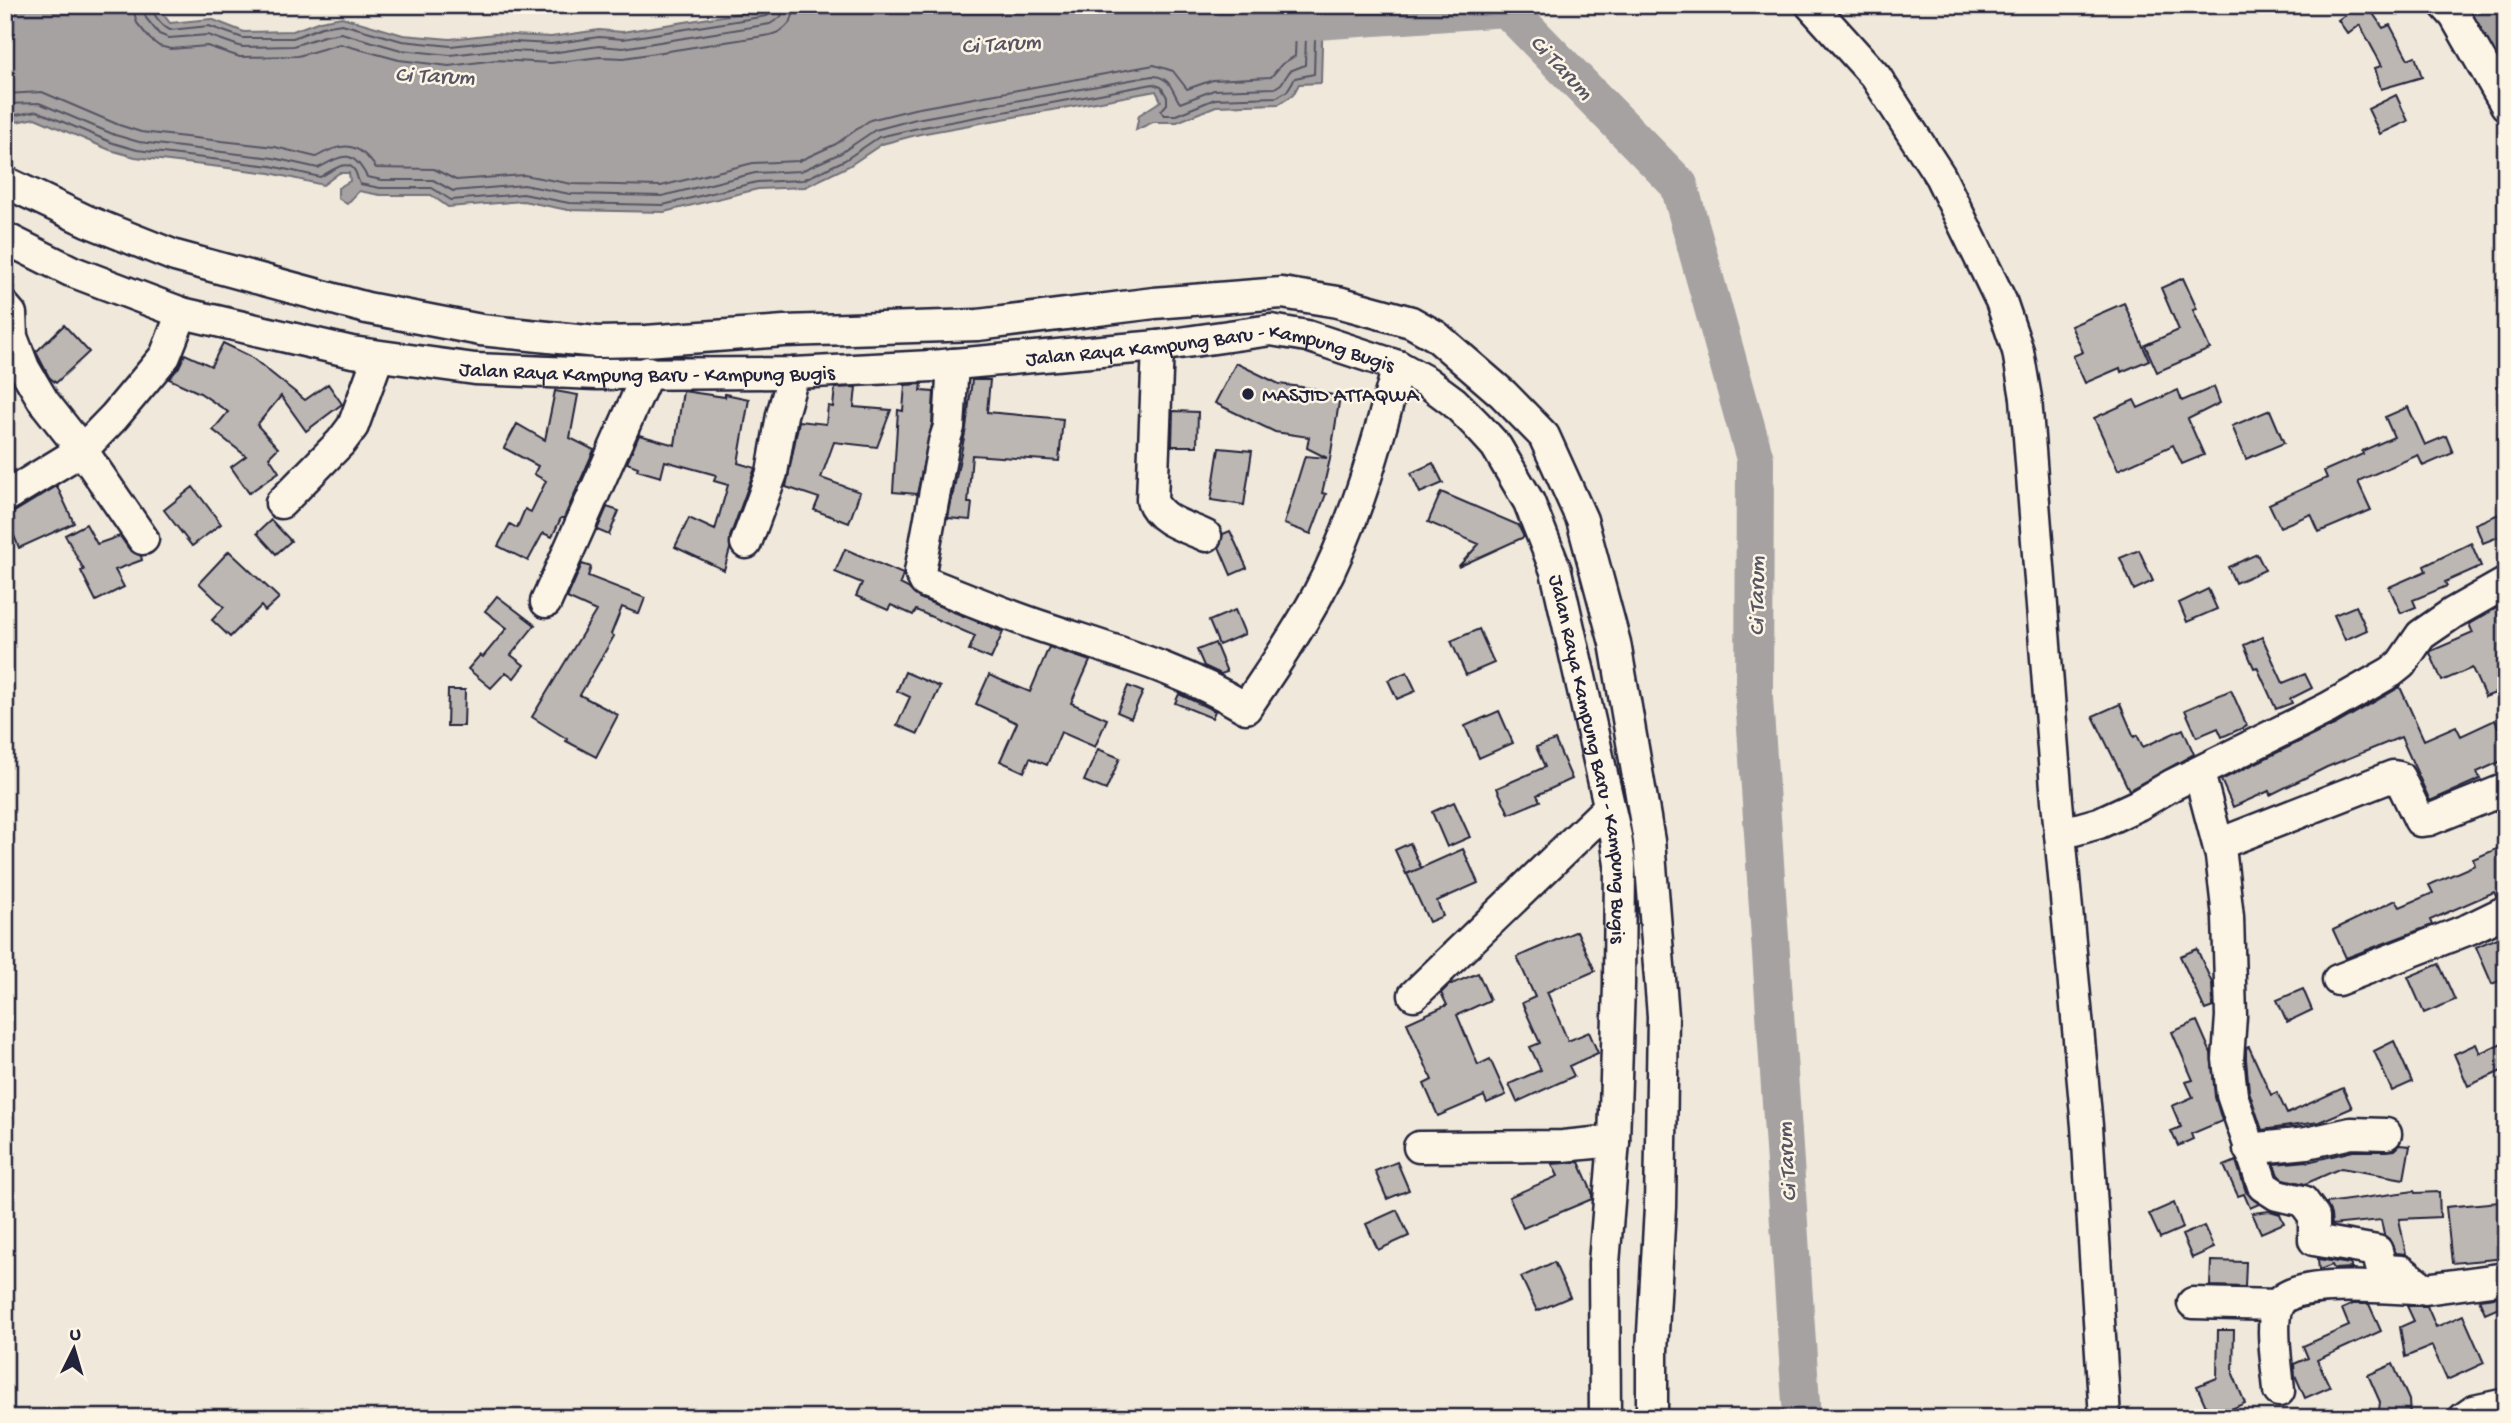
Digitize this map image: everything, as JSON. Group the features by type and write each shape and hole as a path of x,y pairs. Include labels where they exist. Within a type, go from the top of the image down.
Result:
{"street":[{"path":"1811,5 1876,77 1940,176 2001,301 2018,351 2026,398 2060,834 2087,1126 2105,1418"},
{"path":"2445,5 2455,16 2506,105"},
{"path":"5,182 87,221 175,256 367,308 481,330 597,342 646,341 784,331 978,325 1154,303 1282,293 1338,302 1411,322 1436,337 1503,394 1544,436 1582,520 1615,643 1649,841 1663,1016 1660,1207 1652,1351 1652,1418"},
{"name":"Jalan Raya Kampung Baru - Kampung Bugis","path":"5,238 71,271 182,313 378,357 475,369 597,374 794,373 953,364 1158,346 1277,330 1334,344 1398,366 1427,382 1454,402 1496,446 1529,502 1556,571 1620,865 1614,1141 1604,1263 1605,1418"},
{"path":"5,307 11,314 12,337 24,368 44,402 82,450 143,539"},
{"path":"5,497 82,450 114,417 165,356 182,313"},
{"path":"1158,346 1152,499 1155,509 1162,516 1206,536"},
{"path":"281,503 341,442 353,426 378,357"},
{"path":"953,364 949,427 920,572 925,582 1044,628 1168,668 1218,691 1246,708 1291,641 1318,593 1367,480 1398,366"},
{"path":"546,603 648,372"},
{"path":"746,543 772,473 782,415 794,373"},
{"path":"2060,834 2099,823 2328,708 2391,672 2421,635 2506,583"},
{"path":"2199,773 2219,844 2228,917 2231,1016 2229,1071 2232,1095 2265,1189 2287,1198 2301,1200 2311,1209 2314,1216 2314,1240 2377,1251 2384,1270 2402,1271 2426,1289"},
{"path":"2219,844 2393,776 2399,777 2420,821 2429,820 2506,789"},
{"path":"1414,995 1609,807"},
{"path":"2338,980 2469,929 2506,911"},
{"path":"2249,1149 2307,1143 2351,1133 2386,1134"},
{"path":"1419,1147 1563,1146 1614,1141"},
{"path":"2193,1303 2278,1305 2297,1291 2314,1287 2426,1289 2506,1278"},
{"path":"2278,1305 2274,1336 2279,1391"},
{"path":"2464,1418 2474,1411 2506,1404"}],"water":[{"path":"5,5 156,5 170,23 211,19 244,32 293,31 320,21 342,17 403,35 450,39 495,34 551,37 599,30 622,32 766,9 775,5 1323,5 1321,83 1299,84 1293,95 1279,104 1216,106 1177,122 1153,122 1136,130 1139,115 1161,101 1156,91 920,134 882,144 849,166 805,187 758,189 664,212 568,210 523,201 448,207 431,195 380,195 359,191 347,204 338,198 338,188 350,181 349,173 339,173 323,185 270,173 135,157 110,150 35,118 16,122 5,120"}],"building":[{"path":"2350,5 2367,5 2383,28 2390,25 2408,59 2415,56 2422,77 2381,89 2375,68 2382,66 2360,25 2348,34 2338,20 2352,10"},
{"path":"2396,95 2408,121 2380,134 2368,109"},
{"path":"2183,278 2210,349 2157,372 2145,345 2179,330 2161,288"},
{"path":"2124,303 2149,360 2121,372 2120,368 2085,383 2073,356 2083,352 2071,326"},
{"path":"64,325 89,352 56,383 49,377 36,352"},
{"path":"223,343 250,356 305,400 328,384 342,404 306,431 281,396 257,425 278,448 269,457 279,472 249,493 231,467 246,456 213,430 228,412 200,393 169,379 185,354 211,366"},
{"path":"1236,363 1279,384 1317,389 1316,392 1340,396 1322,493 1326,494 1311,534 1284,524 1305,456 1327,458 1307,448 1309,437 1275,432 1215,403"},
{"path":"972,380 990,380 987,412 1063,419 1059,461 972,455 968,503 972,503 970,520 948,518 966,428"},
{"path":"922,384 921,391 934,392 932,424 917,494 893,492 898,410 903,411 905,385"},
{"path":"856,387 854,407 891,410 877,447 834,442 821,478 860,492 849,523 814,510 819,498 786,487 799,421 826,424 828,406 833,407 835,388"},
{"path":"2214,387 2220,403 2188,419 2204,455 2182,464 2173,445 2118,470 2094,418 2134,400 2138,408 2178,390 2182,401"},
{"path":"555,391 578,395 570,438 594,450 564,518 561,518 552,537 543,533 528,561 498,546 510,524 517,528 525,509 531,512 546,481 534,474 538,466 504,448 517,424 545,440"},
{"path":"683,391 749,399 738,463 755,468 730,537 730,549 724,570 675,547 689,518 715,530 728,485 714,481 716,475 665,461 661,477 637,470 638,467 627,463 639,435 675,445"},
{"path":"2408,407 2425,445 2446,436 2453,453 2423,466 2418,455 2360,480 2358,482 2371,510 2319,532 2311,514 2280,527 2269,504 2327,478 2324,471 2394,437 2385,417"},
{"path":"2270,410 2284,443 2246,459 2232,426"},
{"path":"1173,411 1198,412 1197,446 1172,446"},
{"path":"1219,448 1252,451 1244,505 1211,500"},
{"path":"1433,463 1443,483 1420,493 1411,473"},
{"path":"57,486 74,523 19,548 5,514 14,512"},
{"path":"193,487 221,524 192,546 164,510"},
{"path":"1441,492 1518,525 1524,537 1458,567 1479,544 1428,522"},
{"path":"607,507 619,511 609,535 597,530"},
{"path":"2506,511 2506,534 2483,543 2475,524"},
{"path":"271,520 291,541 276,554 257,533"},
{"path":"86,524 97,544 120,536 129,549 141,556 142,560 115,570 124,587 96,601 81,571 84,570 65,535"},
{"path":"1230,531 1247,568 1231,575 1219,547 1223,534"},
{"path":"2471,543 2481,566 2445,582 2447,586 2413,600 2416,607 2401,613 2389,587 2426,571 2424,566"},
{"path":"845,549 903,574 900,584 919,598 1003,632 991,659 969,650 975,636 916,610 913,615 891,605 888,610 856,596 862,583 835,572"},
{"path":"2139,550 2153,581 2134,590 2120,558"},
{"path":"229,551 279,598 265,611 261,606 230,637 212,620 224,607 199,583"},
{"path":"2257,554 2265,570 2235,583 2228,567"},
{"path":"582,564 591,567 588,576 645,598 639,614 622,607 611,634 614,636 580,695 618,715 596,757 566,741 567,739 532,717 596,611 567,598"},
{"path":"2208,589 2217,609 2187,622 2179,603"},
{"path":"497,596 535,625 511,655 524,665 514,678 506,672 491,688 468,669 480,655 483,657 507,628 485,611"},
{"path":"2502,605 2506,614 2506,689 2485,697 2472,668 2442,681 2431,651 2473,633 2469,624"},
{"path":"2356,606 2367,630 2345,640 2334,615"},
{"path":"1235,610 1245,634 1219,645 1209,621"},
{"path":"1479,629 1494,663 1466,675 1451,641"},
{"path":"2262,637 2283,683 2305,674 2312,688 2290,699 2292,703 2276,709 2244,645"},
{"path":"1215,643 1227,672 1221,674 1204,666 1197,650"},
{"path":"1049,647 1090,661 1071,703 1107,719 1095,747 1061,732 1047,765 1030,758 1024,772 1000,761 1017,723 976,704 989,675 1030,692"},
{"path":"905,672 940,687 918,734 897,725 910,697 897,691"},
{"path":"1407,672 1416,691 1397,699 1388,680"},
{"path":"1128,686 1143,692 1131,718 1117,712"},
{"path":"2400,687 2424,740 2456,726 2461,736 2495,720 2506,746 2506,759 2477,772 2480,779 2430,801 2401,737 2327,767 2270,795 2269,791 2233,807 2221,780 2336,724"},
{"path":"448,690 465,690 464,726 447,726"},
{"path":"2231,690 2247,726 2222,737 2218,728 2197,737 2185,710"},
{"path":"1179,694 1215,711 1212,718 1175,703"},
{"path":"2120,704 2134,737 2137,735 2143,747 2183,729 2194,754 2129,790 2093,716"},
{"path":"1499,711 1513,743 1479,758 1465,726"},
{"path":"1555,740 1572,779 1537,795 1540,801 1509,814 1497,788 1545,767 1536,747"},
{"path":"1098,749 1120,758 1106,790 1084,781"},
{"path":"1454,802 1470,837 1447,847 1432,812"},
{"path":"1410,843 1421,868 1406,874 1395,850"},
{"path":"2506,845 2506,894 2496,896 2494,892 2430,920 2432,925 2346,958 2333,930 2396,900 2400,907 2433,893 2429,885 2475,865 2473,859"},
{"path":"1463,849 1478,883 1437,901 1443,916 1429,922 1407,874"},
{"path":"1577,931 1595,971 1547,992 1568,1041 1589,1032 1598,1053 1569,1066 1574,1076 1517,1102 1509,1084 1541,1070 1530,1047 1540,1043 1522,1003 1535,997 1517,957"},
{"path":"2501,936 2506,946 2506,978 2492,984 2476,947"},
{"path":"2197,949 2212,983 2213,1007 2205,1010 2180,956"},
{"path":"2439,964 2455,1000 2424,1013 2408,977"},
{"path":"1478,973 1490,1000 1457,1015 1478,1065 1490,1059 1506,1095 1487,1103 1484,1096 1438,1116 1424,1084 1432,1080 1407,1023 1447,1005 1441,993 1449,985"},
{"path":"2303,989 2312,1010 2287,1022 2277,1000"},
{"path":"2197,1021 2211,1053 2215,1097 2222,1121 2191,1134 2193,1139 2178,1146 2171,1131 2181,1127 2172,1106 2193,1097 2186,1082 2193,1080 2172,1032"},
{"path":"2394,1041 2412,1082 2392,1091 2374,1051"},
{"path":"2506,1041 2506,1069 2468,1086 2454,1054 2476,1044 2480,1053"},
{"path":"2249,1047 2271,1095 2277,1092 2287,1114 2343,1088 2352,1108 2319,1122 2262,1130 2249,1091 2246,1048"},
{"path":"2399,1145 2410,1146 2404,1179 2341,1168 2305,1184 2284,1179 2278,1175 2274,1164 2308,1162 2353,1151 2394,1150"},
{"path":"2236,1161 2246,1192 2259,1204 2250,1208 2244,1194 2238,1196 2224,1166"},
{"path":"1397,1162 1409,1190 1387,1199 1375,1171"},
{"path":"1579,1162 1592,1192 1592,1199 1523,1228 1509,1197 1558,1176 1552,1164"},
{"path":"2414,1191 2439,1192 2440,1217 2399,1219 2406,1254 2396,1253 2384,1235 2381,1220 2332,1225 2326,1203"},
{"path":"2499,1202 2502,1233 2506,1233 2506,1258 2452,1263 2446,1207"},
{"path":"2174,1203 2183,1228 2160,1238 2149,1214"},
{"path":"1397,1210 1409,1236 1378,1250 1366,1224"},
{"path":"2270,1211 2280,1214 2284,1223 2261,1233 2252,1213"},
{"path":"2204,1226 2214,1248 2192,1258 2182,1235"},
{"path":"2318,1259 2350,1264 2352,1268 2334,1269 2332,1265 2319,1270"},
{"path":"2211,1261 2246,1262 2245,1287 2210,1286"},
{"path":"1554,1262 1570,1297 1537,1311 1521,1277"},
{"path":"2503,1296 2506,1304 2485,1313 2479,1299"},
{"path":"2353,1304 2369,1304 2381,1331 2317,1360 2330,1387 2305,1398 2295,1375 2294,1364 2308,1358 2303,1346 2349,1326 2342,1309"},
{"path":"2407,1306 2427,1306 2436,1327 2463,1315 2484,1363 2447,1380 2432,1346 2405,1357 2400,1327 2414,1321"},
{"path":"2218,1330 2234,1330 2233,1374 2245,1403 2211,1418 2197,1386 2217,1378"},
{"path":"2393,1364 2409,1400 2410,1418 2378,1418 2380,1402 2368,1375"}],"waterway":[{"path":"2476,5 2506,46"},
{"name":"Ci Tarum","path":"1272,24 1506,8 1679,185 1755,459 1754,698 1802,1418"}],"place":[{"name":"MASJID ATTAQWA","path":"1248,394"}]}
